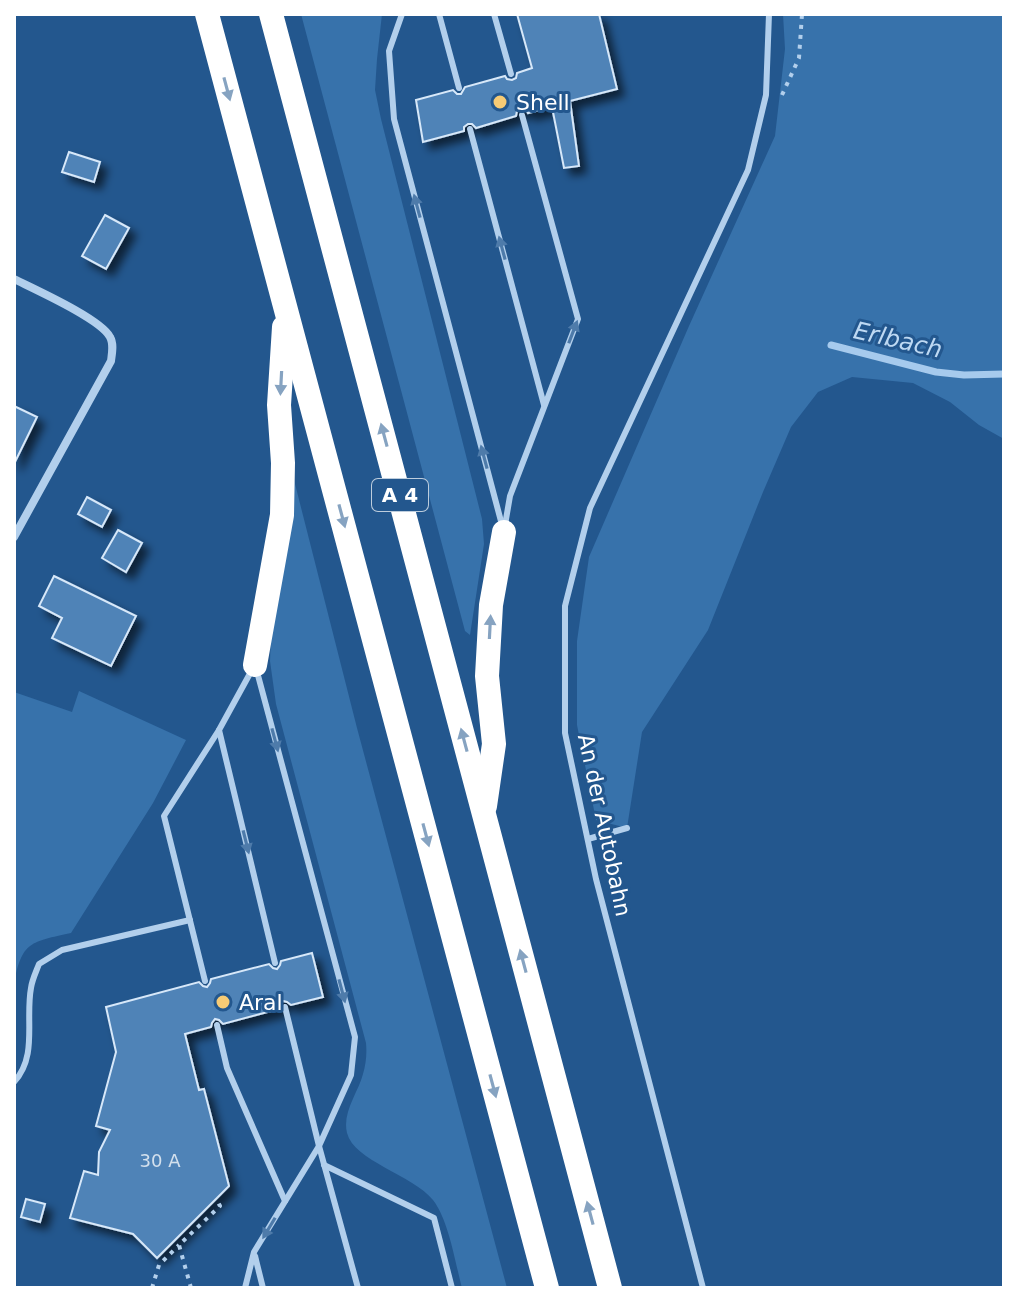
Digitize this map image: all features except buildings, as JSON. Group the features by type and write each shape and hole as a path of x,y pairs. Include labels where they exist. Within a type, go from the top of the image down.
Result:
{"highway":[{"name":"A 4","path":"207,14 547,1288"},
{"name":"A 4","path":"271,14 610,1288"},
{"path":"255,665 282,515 283,463 279,405 285,305"},
{"path":"484,816 494,744 487,676 491,605 504,532"}],"street":[{"path":"14,279 77,311 110,335 113,346 111,361 14,537"}],"lane":[{"path":"402,14 389,51 394,119 504,532"},
{"path":"439,14 459,88"},
{"path":"494,14 511,74"},
{"name":"An der Autobahn","path":"703,1288 596,879 565,733 565,606 590,508 748,170 766,95 769,14"},
{"path":"504,532 510,496 578,319 522,115"},
{"path":"470,129 544,405"},
{"path":"205,981 164,816 219,730 255,665"},
{"path":"245,1288 254,1252 319,1146 351,1075 355,1037 255,665"},
{"path":"219,730 275,963"},
{"path":"588,839 627,828"},
{"path":"14,1082 23,1073 29,1046 31,988 39,964 62,950 190,920"},
{"path":"285,1007 358,1288"},
{"path":"217,1025 227,1068 285,1201"},
{"path":"324,1165 434,1218 452,1288"},
{"path":"254,1252 263,1288"}],"path":[{"path":"152,1288 159,1265 220,1206 216,1198"},
{"path":"179,1245 191,1288"}],"shaded area":[{"path":"301,14 382,14 375,90 482,519 484,544 470,635 465,631"},
{"path":"783,14 1004,14 1004,439 979,425 950,402 913,383 852,377 818,392 791,427 708,630 642,732 627,828 596,820 577,725 577,641 589,557 775,136 785,49"},
{"path":"293,476 507,1288 462,1288 447,1230 433,1200 412,1183 361,1152 347,1133 349,1110 365,1066 366,1043 276,704 270,661"},
{"path":"79,691 186,740 153,803 71,933 30,946 21,959 14,984 14,692 72,712"}],"waterway":[{"name":"Erlbach","path":"831,345 936,372 1004,374"}],"place":[{"name":"Shell","path":"500,102"},
{"name":"Aral","path":"223,1002"}]}
